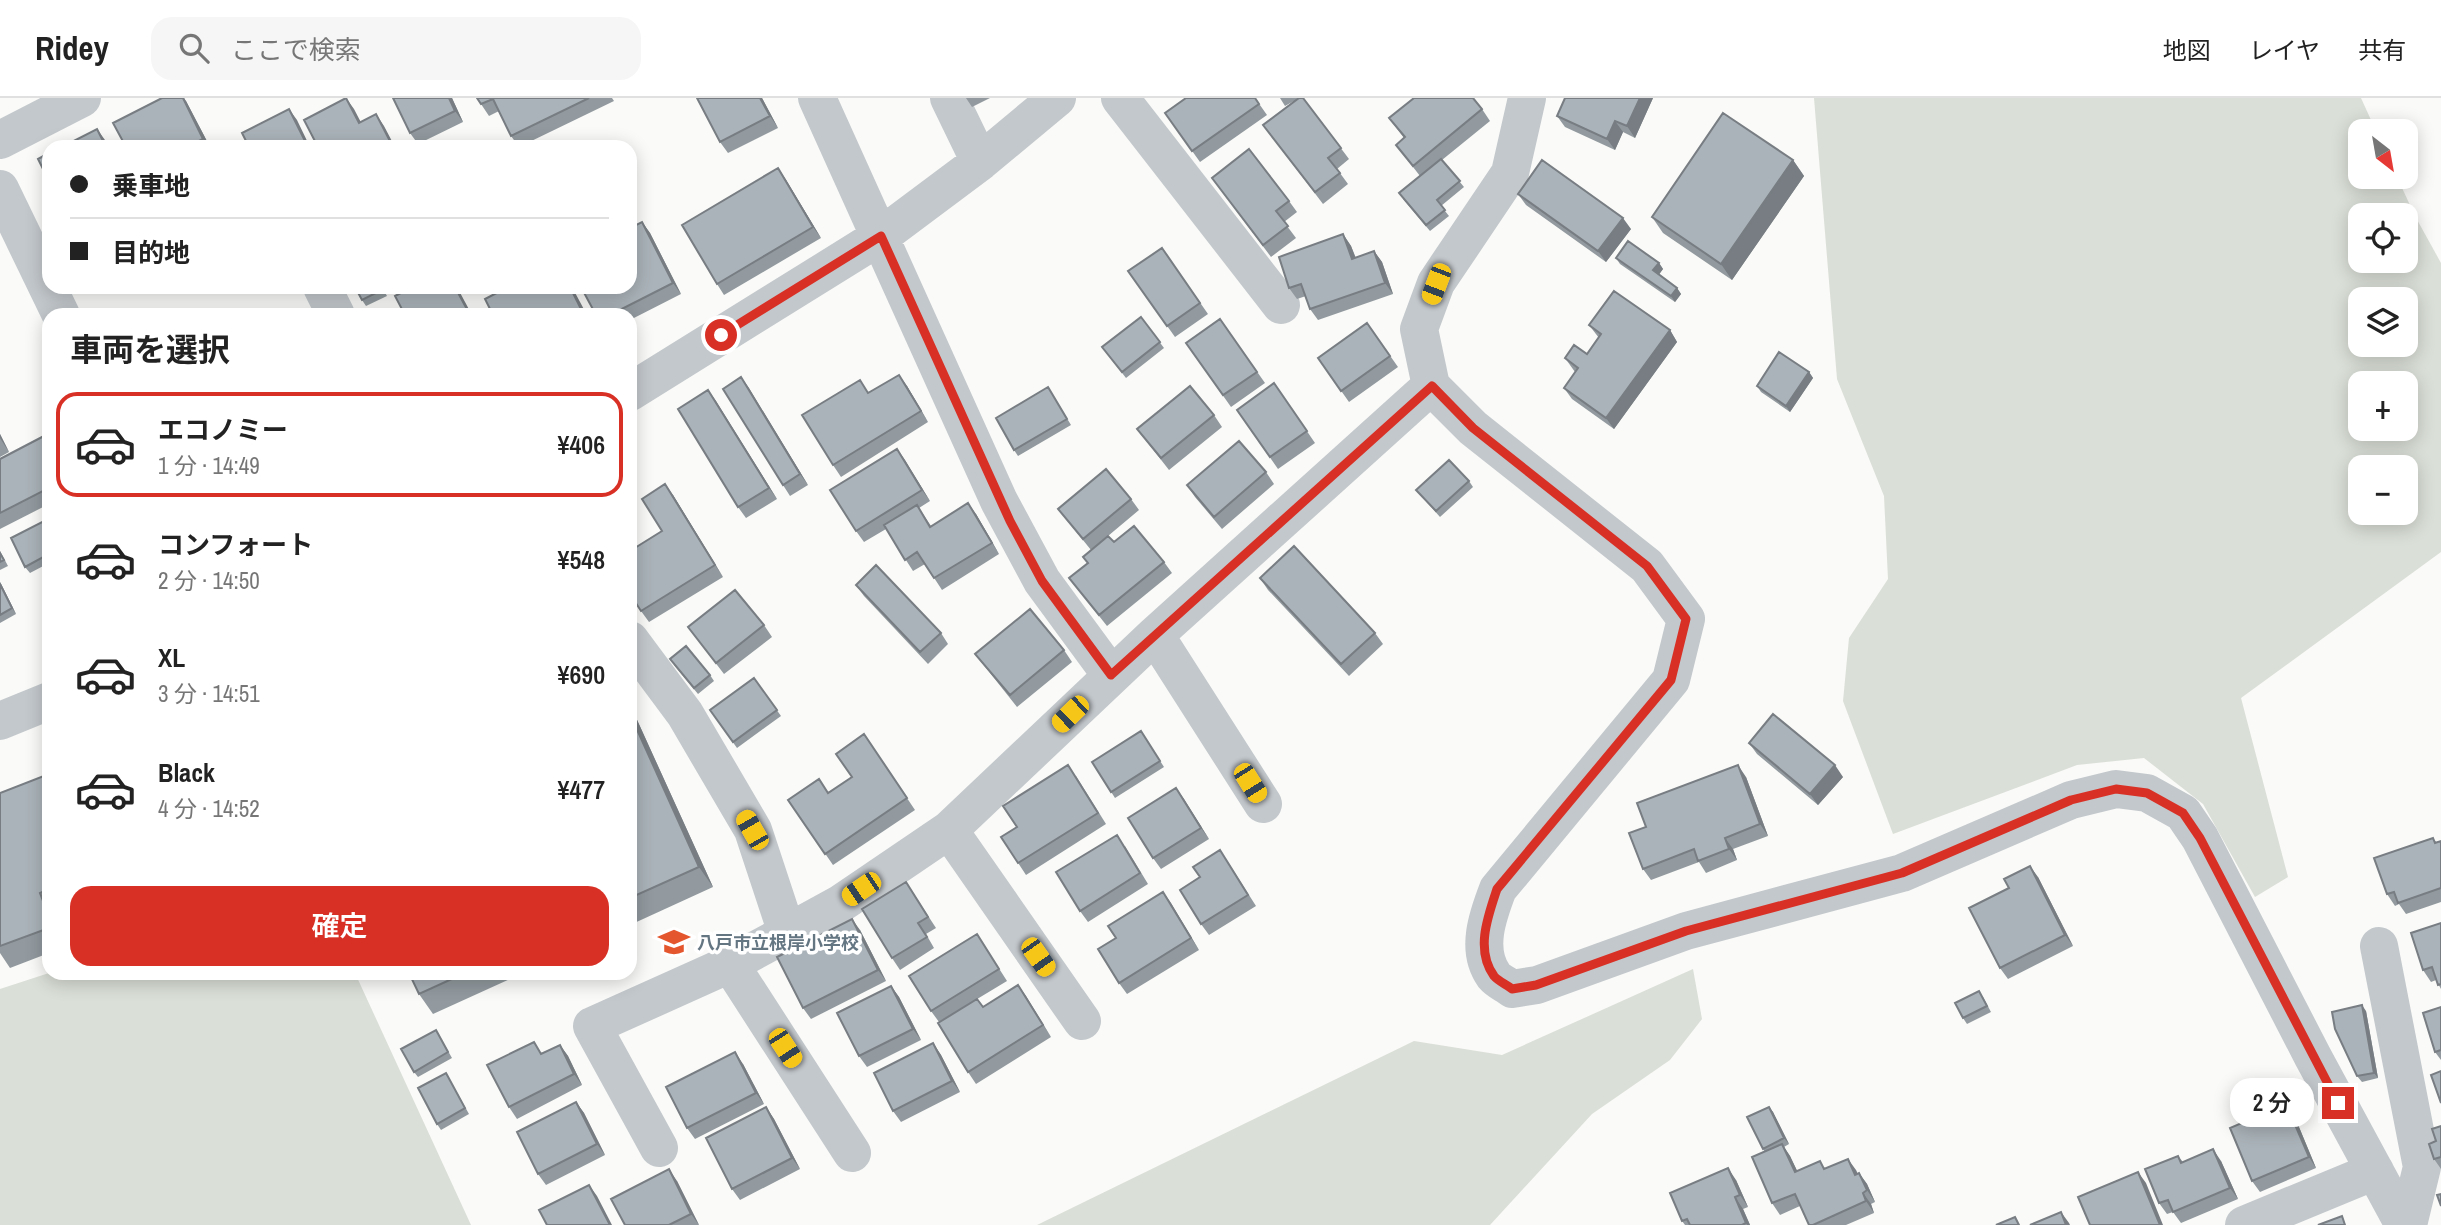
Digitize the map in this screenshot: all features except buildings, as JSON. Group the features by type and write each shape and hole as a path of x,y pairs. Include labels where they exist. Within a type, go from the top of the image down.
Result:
{"street":[{"path":"0,140 82,98"},
{"path":"817,98 994,489 1023,547 1042,581 1111,675"},
{"path":"949,98 980,162"},
{"path":"637,388 881,236 980,162 1057,98"},
{"path":"1120,98 1281,305"},
{"path":"1527,98 1510,173 1436,284 1419,329 1432,386 1473,428 1647,566 1686,619 1671,680 1497,889 1485,926 1486,959 1495,977 1512,989 1536,985 1686,931 1902,873 2071,800 2116,789 2147,793 2183,813 2200,838 2406,1225"},
{"path":"0,188 42,275"},
{"path":"659,1148 592,1026 730,964 787,933 839,904 949,830 1111,675 1432,386"},
{"path":"1155,635 1263,804"},
{"path":"637,649 685,714 752,830 787,933"},
{"path":"0,720 42,704"},
{"path":"949,830 1082,1021"},
{"path":"2379,946 2422,1167 2406,1225"},
{"path":"730,964 852,1153"},
{"path":"2244,1225 2375,1171"}],"shaded area":[{"path":"1814,98 2361,98 2371,119 2348,119 2348,189 2403,189 2409,203 2348,203 2348,273 2418,273 2418,221 2441,263 2441,552 2241,698 2288,877 2255,897 2203,804 2144,758 2077,765 1893,834 1843,701 1849,638 1888,579 1884,496 1837,379"},
{"path":"1693,969 1702,1019 1670,1060 1592,1114 1490,1225 1037,1225 1414,1041 1502,1055"},
{"name":"八戸市立根岸小学校","path":"42,975 42,980 358,980 471,1225 0,1225 0,989"}],"place":[{"name":"八戸市立根岸小学校","path":"674,942"}],"route":[{"path":"721,335 881,236 999,501 1042,581 1111,675 1432,386 1473,428 1647,566 1686,619 1671,680 1497,889 1485,926 1486,959 1495,977 1512,989 1536,985 1686,931 1902,873 2071,800 2116,789 2147,793 2183,813 2200,838 2338,1103"}]}
